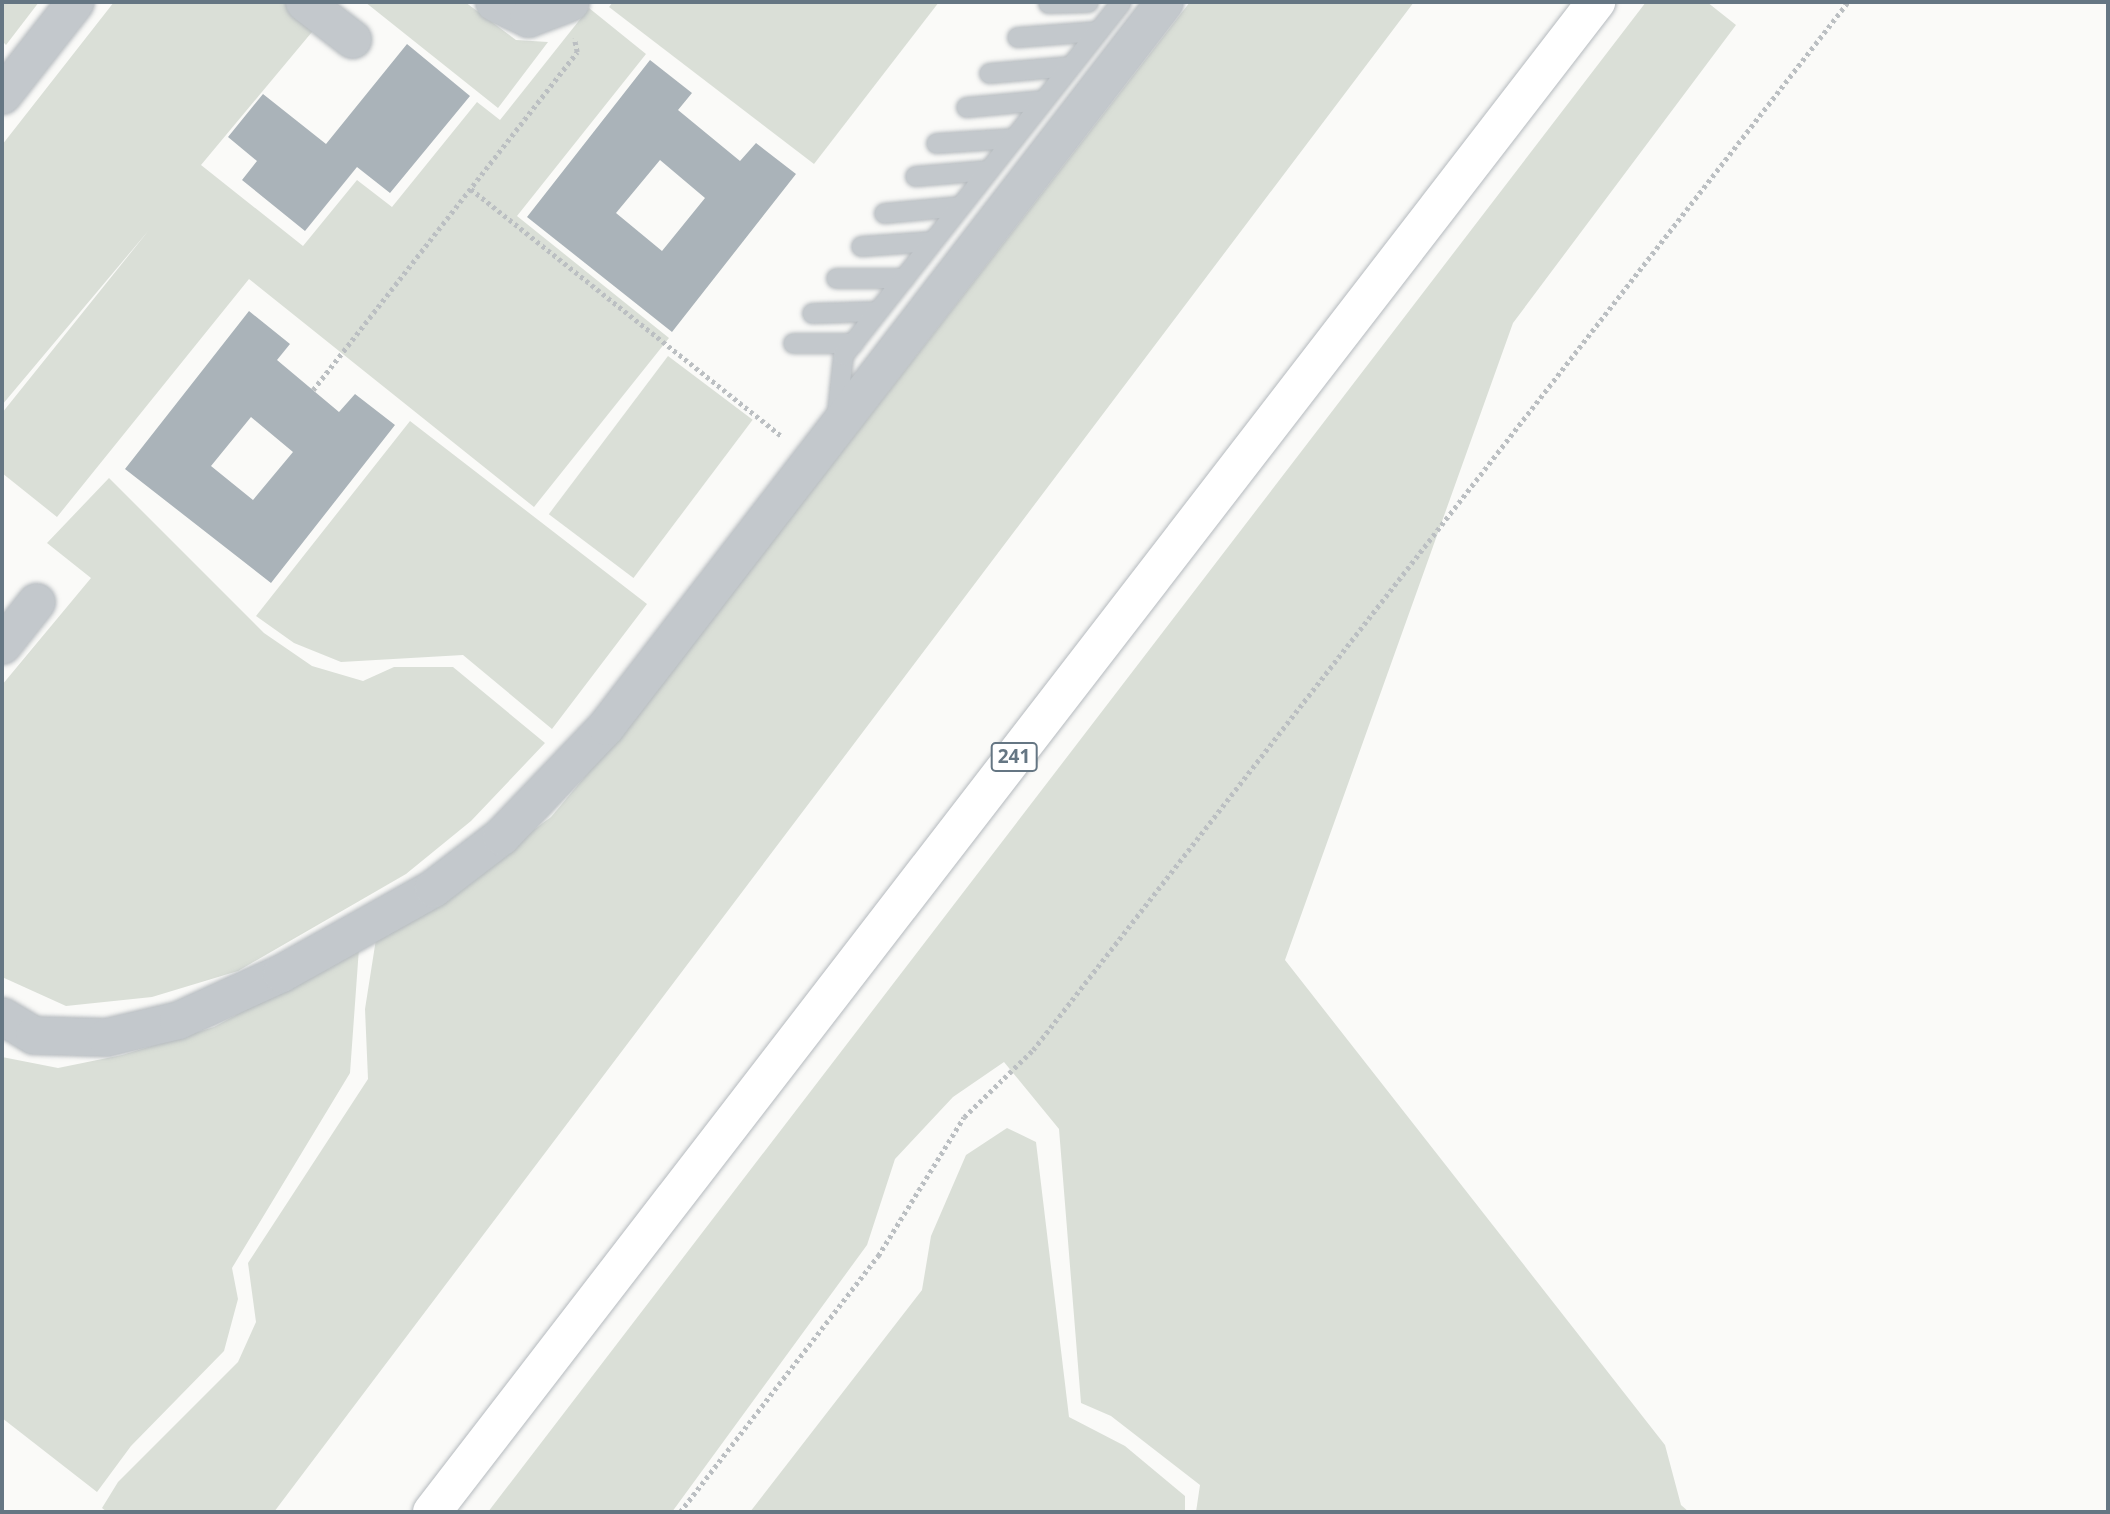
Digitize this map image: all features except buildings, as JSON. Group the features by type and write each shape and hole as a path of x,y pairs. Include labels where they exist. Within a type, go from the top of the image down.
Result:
{"main road":[{"name":"241","path":"432,1512 1596,2"}],"street":[{"path":"2,95 75,2"},
{"path":"304,2 352,39"},
{"path":"494,2 528,18 568,4"},
{"path":"2,1016 34,1035 106,1037 178,1020 281,973 433,888 546,795 835,429 1164,2"},
{"path":"2,645 36,602"}],"lane":[{"path":"1048,3 1088,2"},
{"path":"835,429 843,355 1121,2"},
{"path":"1017,37 1097,32"},
{"path":"989,73 1070,66"},
{"path":"966,107 1043,100"},
{"path":"936,143 1014,138"},
{"path":"915,176 988,170"},
{"path":"884,213 960,206"},
{"path":"861,246 932,241"},
{"path":"836,278 904,278"},
{"path":"811,313 877,312"},
{"path":"793,343 853,343"}],"path":[{"path":"680,1512 878,1256 964,1117 1033,1050 1848,2"},
{"path":"313,390 577,52 568,4"},
{"path":"471,189 811,459"}],"shaded area":[{"path":"2,2 39,2 6,45 2,41"},
{"path":"114,2 337,2 201,165 303,246 357,180 392,207 477,102 500,120 589,8 646,54 517,216 669,338 534,507 249,279 57,517 2,473 2,413 149,230 2,405 2,145"},
{"path":"365,2 465,2 516,40 548,42 498,108"},
{"path":"613,2 939,2 814,164 609,7"},
{"path":"1190,2 1414,2 274,1512 107,1512 102,1508 118,1482 238,1362 256,1322 248,1263 368,1079 365,1009 376,939 413,920 551,817 655,693"},
{"path":"1646,2 1707,2 1736,25 1513,323 1285,960 1665,1445 1681,1505 1689,1512 1196,1512 1200,1485 1111,1416 1081,1403 1059,1129 1004,1062 953,1097 895,1159 867,1245 672,1512 488,1512"},
{"path":"668,356 753,420 633,578 549,514"},
{"path":"410,421 647,604 552,729 463,655 341,662 294,643 256,616"},
{"path":"109,478 264,633 312,666 363,681 394,667 453,667 545,743 471,821 406,874 238,971 152,997 66,1006 2,977 2,685 91,578 47,543"},
{"path":"359,948 350,1073 232,1268 238,1299 224,1351 131,1446 97,1492 2,1418 2,1057 58,1068 122,1055 214,1027"},
{"path":"1007,1128 1036,1142 1069,1417 1125,1446 1185,1496 1185,1512 750,1512 922,1290 931,1236 966,1155"}]}
